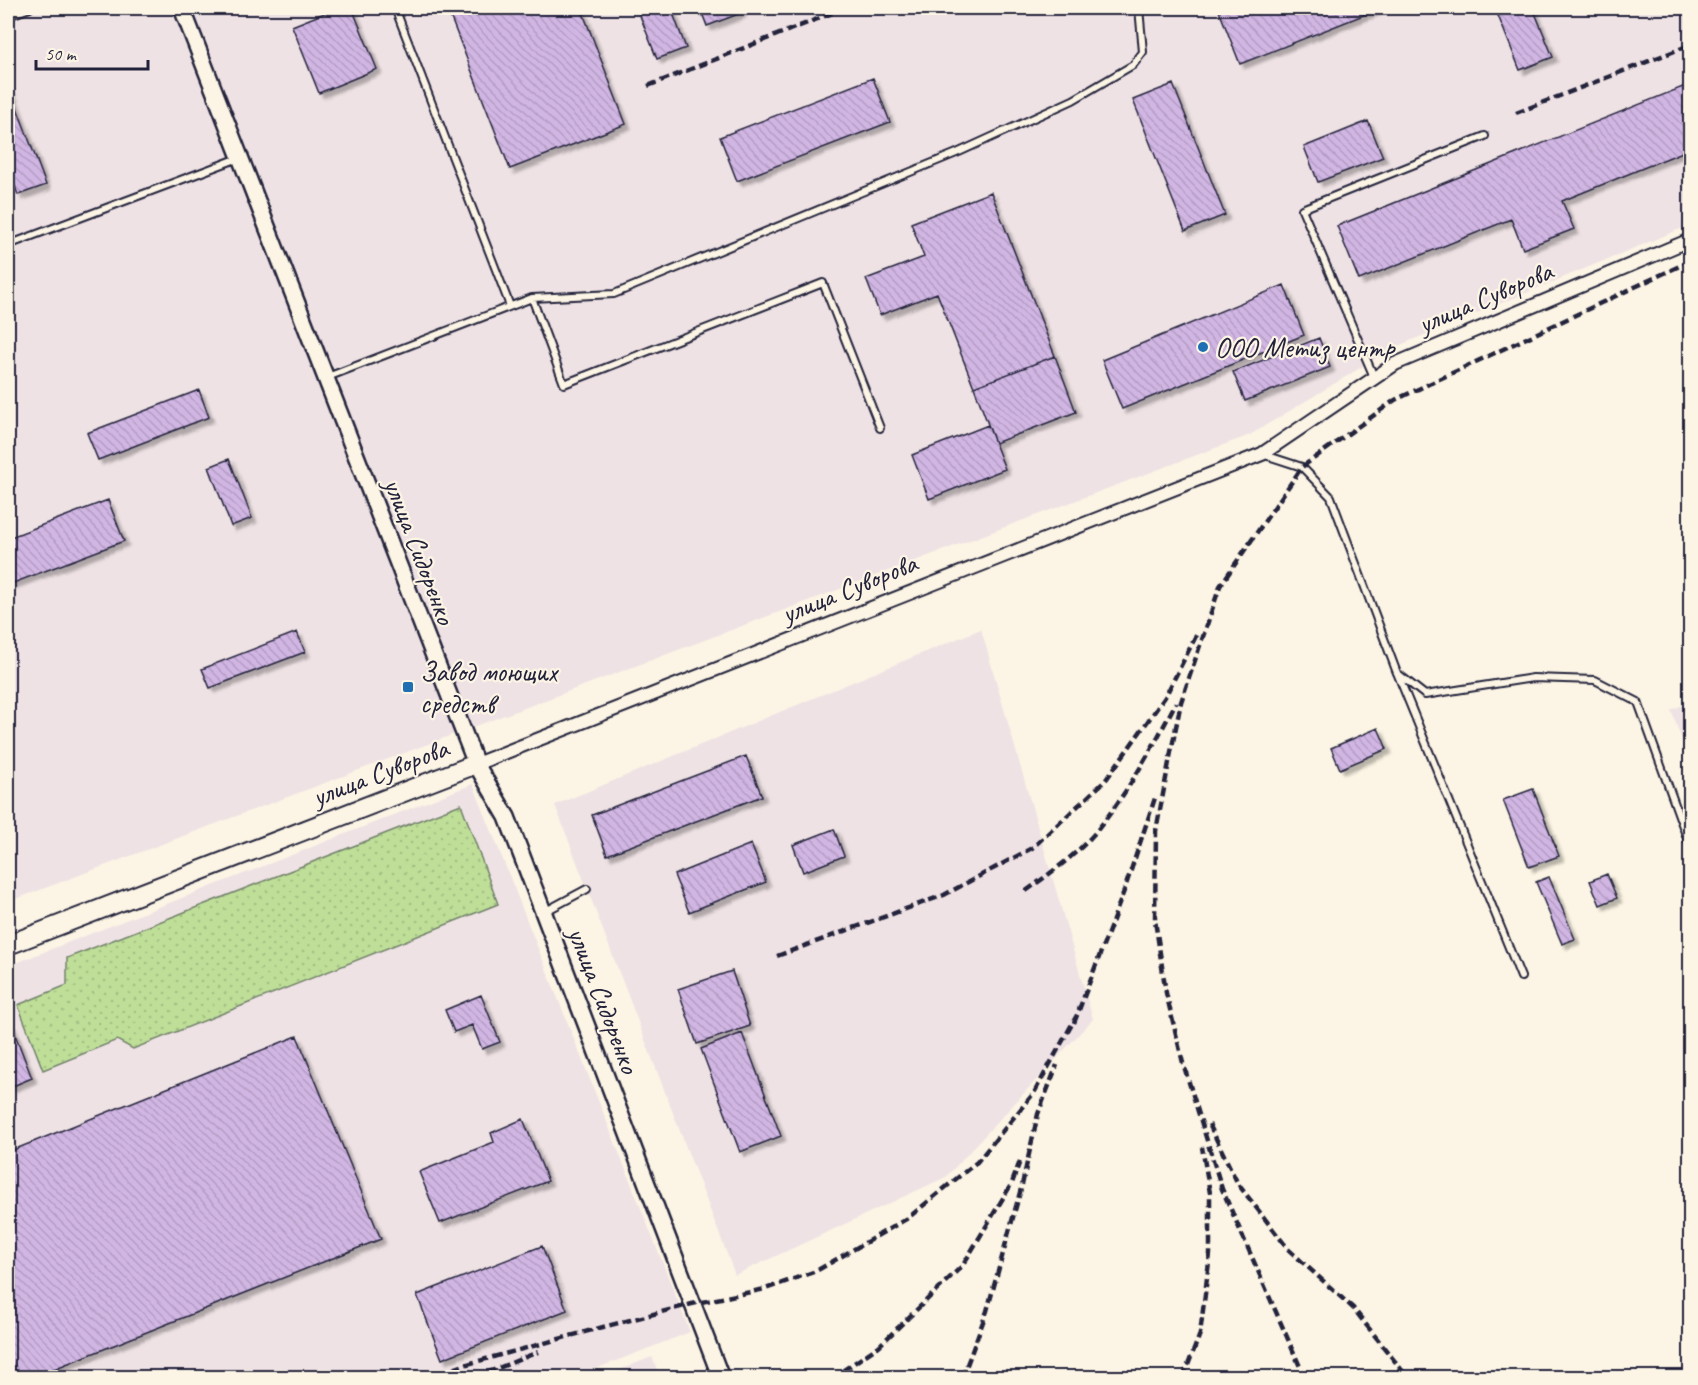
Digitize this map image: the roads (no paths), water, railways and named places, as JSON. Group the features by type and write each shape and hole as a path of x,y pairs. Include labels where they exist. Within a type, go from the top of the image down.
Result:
{"main road":[{"name":"улица Суворова","path":"8,945 476,764"}],"street":[{"name":"улица Сидоренко","path":"182,8 476,764 507,817 721,1377"},
{"name":"улица Суворова","path":"476,764 1262,454 1395,364 1690,240"}],"lane":[{"path":"8,16 30,8"},
{"path":"394,8 510,306"},
{"path":"325,379 532,298 614,294 959,152 1073,100 1132,64 1143,52 1139,8"},
{"path":"1374,378 1302,209 1485,136"},
{"path":"8,245 240,158"},
{"path":"532,298 564,384 823,283 880,428"},
{"path":"1262,454 1302,467 1331,497 1397,673 1521,977"},
{"path":"1397,673 1425,695 1544,678 1596,680 1638,702 1690,846"},
{"path":"543,913 587,889"}],"railway":[{"path":"648,86 845,8"},
{"path":"1516,113 1690,45"},
{"path":"1305,1378 1222,1189 1183,1063 1166,993 1155,920 1156,831 1171,752 1181,702 1220,586 1302,467 1395,400 1690,261"},
{"path":"777,956 944,895 1032,848 1105,781 1165,697 1198,632"},
{"path":"1026,891 1074,854 1099,828 1140,767 1176,702"},
{"path":"1074,1023 1124,891 1156,795"},
{"path":"428,1378 464,1365 603,1327 692,1304 765,1289 816,1271 908,1218 977,1162 1034,1093 1077,1015"},
{"path":"962,1378 987,1311 1022,1185 1038,1114 1057,1065"},
{"path":"1209,1124 1238,1184 1289,1250 1353,1308 1408,1378"},
{"path":"1183,1378 1200,1334 1210,1254 1210,1193 1202,1147"},
{"path":"832,1378 879,1346 963,1265 1012,1183 1020,1161"},
{"path":"474,1378 538,1352"}],"place":[{"name":"ООО Метиз центр","path":"1203,347"},
{"name":"Завод моющих средств","path":"408,687"}]}
